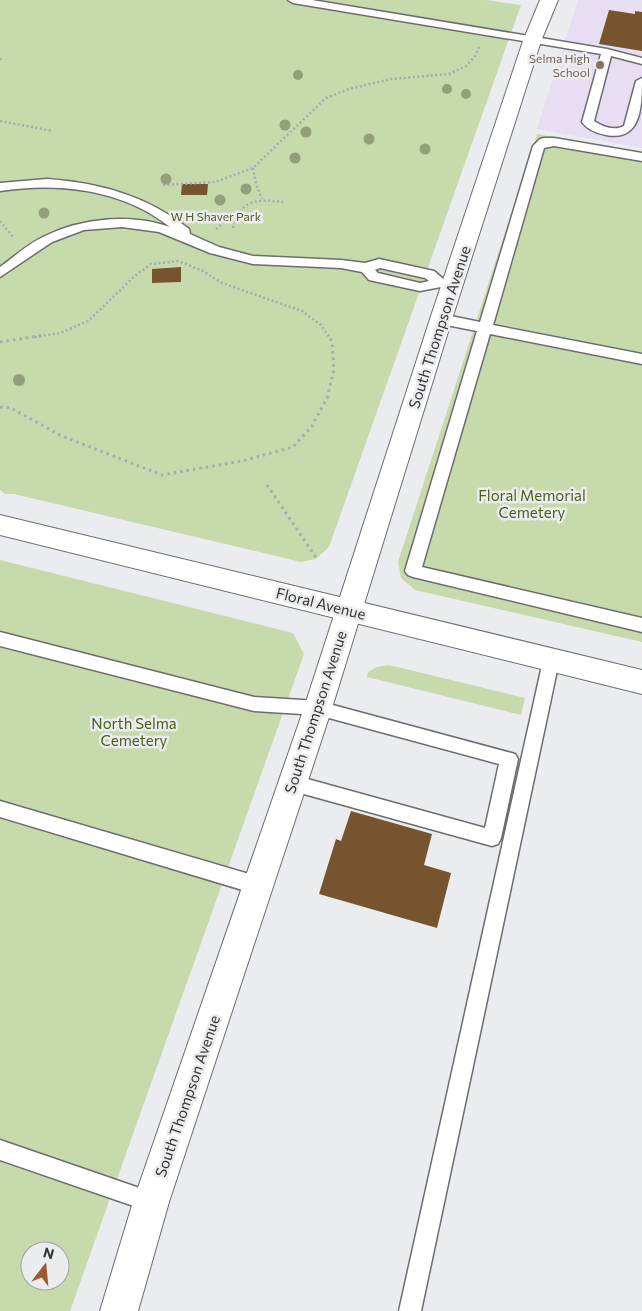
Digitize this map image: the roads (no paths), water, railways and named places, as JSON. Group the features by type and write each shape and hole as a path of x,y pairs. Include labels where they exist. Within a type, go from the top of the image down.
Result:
{"street":[{"name":"South Thompson Avenue","path":"119,1311 151,1202 318,708 440,319 447,284 532,41 549,0"},
{"name":"Floral Avenue","path":"0,525 642,682"}],"lane":[{"path":"293,0 607,52 642,61"},
{"path":"607,52 588,122 592,127 615,132 625,131 630,128 642,81"},
{"path":"642,157 554,142 544,142 538,146 413,571 642,626"},
{"path":"0,187 31,182 51,182 112,193 160,214 192,239"},
{"path":"0,273 48,239 82,226 107,223 139,224 161,228 192,239 214,250 253,260 340,264 366,268 374,277 420,287 447,284"},
{"path":"440,319 642,359"},
{"path":"0,639 254,704 318,708 509,758 492,838 293,783"},
{"path":"410,1311 551,661"},
{"path":"0,809 259,886"},
{"path":"0,1150 151,1202"}],"place":[{"name":"Selma High School","path":"600,65"}],"park label":[{"name":"W H Shaver Park","path":"216,216"},
{"name":"Floral Memorial Cemetery","path":"532,504"},
{"name":"North Selma Cemetery","path":"134,732"}]}
